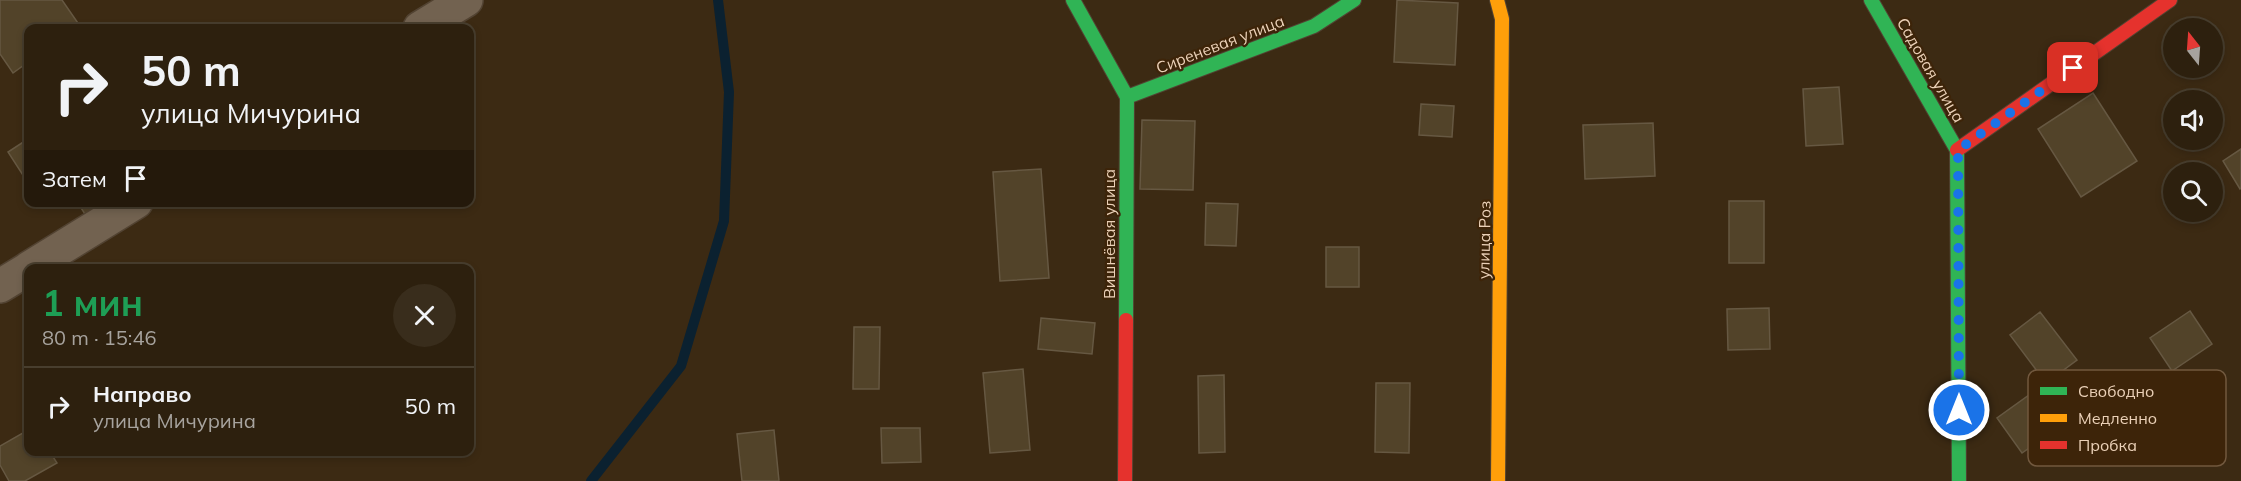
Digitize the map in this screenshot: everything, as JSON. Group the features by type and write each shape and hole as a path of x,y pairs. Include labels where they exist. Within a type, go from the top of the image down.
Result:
{"street":[{"path":"427,24 466,0"},
{"name":"Вишнёвая улица","path":"1073,0 1127,98 1125,481"},
{"name":"Сиреневая улица","path":"1127,98 1314,26 1354,0"},
{"name":"улица Роз","path":"1497,0 1502,19 1498,481"},
{"name":"Садовая улица","path":"1871,0 1958,150 1959,481"},
{"path":"1958,150 2170,0"},
{"path":"37,264 128,207"},
{"path":"0,286 24,272"}],"building":[{"path":"0,0 62,0 79,24 24,24 24,65 13,73 0,54"},
{"path":"1397,0 1458,3 1455,65 1394,62"},
{"path":"1839,87 1843,144 1806,146 1803,89"},
{"path":"2093,93 2137,161 2081,197 2038,129"},
{"path":"1421,104 1454,106 1452,137 1419,135"},
{"path":"1142,120 1195,121 1193,190 1140,189"},
{"path":"1653,123 1655,176 1585,179 1583,125"},
{"path":"24,142 24,177 8,152"},
{"path":"2241,149 2241,188 2240,189 2223,161"},
{"path":"1041,169 1049,278 1000,281 993,172"},
{"path":"1729,201 1764,201 1764,263 1729,263"},
{"path":"1206,203 1238,204 1236,246 1205,245"},
{"path":"80,207 102,207 87,217"},
{"path":"1326,247 1359,247 1359,287 1326,287"},
{"path":"1769,308 1770,349 1728,350 1727,309"},
{"path":"2190,311 2212,344 2171,370 2150,338"},
{"path":"2040,312 2077,360 2064,370 2036,370 2010,335"},
{"path":"1041,318 1095,323 1092,354 1038,349"},
{"path":"854,327 880,327 879,389 853,389"},
{"path":"1023,369 1030,450 990,453 983,373"},
{"path":"1224,375 1225,452 1199,453 1198,376"},
{"path":"1376,383 1410,383 1409,453 1375,452"},
{"path":"2028,396 2028,449 2022,453 1997,418"},
{"path":"881,428 920,428 921,462 882,463"},
{"path":"774,430 779,481 742,481 737,434"},
{"path":"24,432 24,456 53,456 57,463 25,481 9,481 0,465 0,446"}],"waterway":[{"path":"591,481 681,366 724,221 729,92 718,0"}],"traffic: fast":[{"path":"1073,0 1127,97 1126,320"},
{"path":"1127,97 1314,26 1354,0"},
{"path":"1871,0 1957,150 1959,481"}],"traffic: slow":[{"path":"1497,0 1502,19 1498,481"}],"traffic: jam":[{"path":"1957,150 2170,0"},
{"path":"1125,481 1126,320"}],"route":[{"path":"1959,410 1958,150 2073,68"}]}
